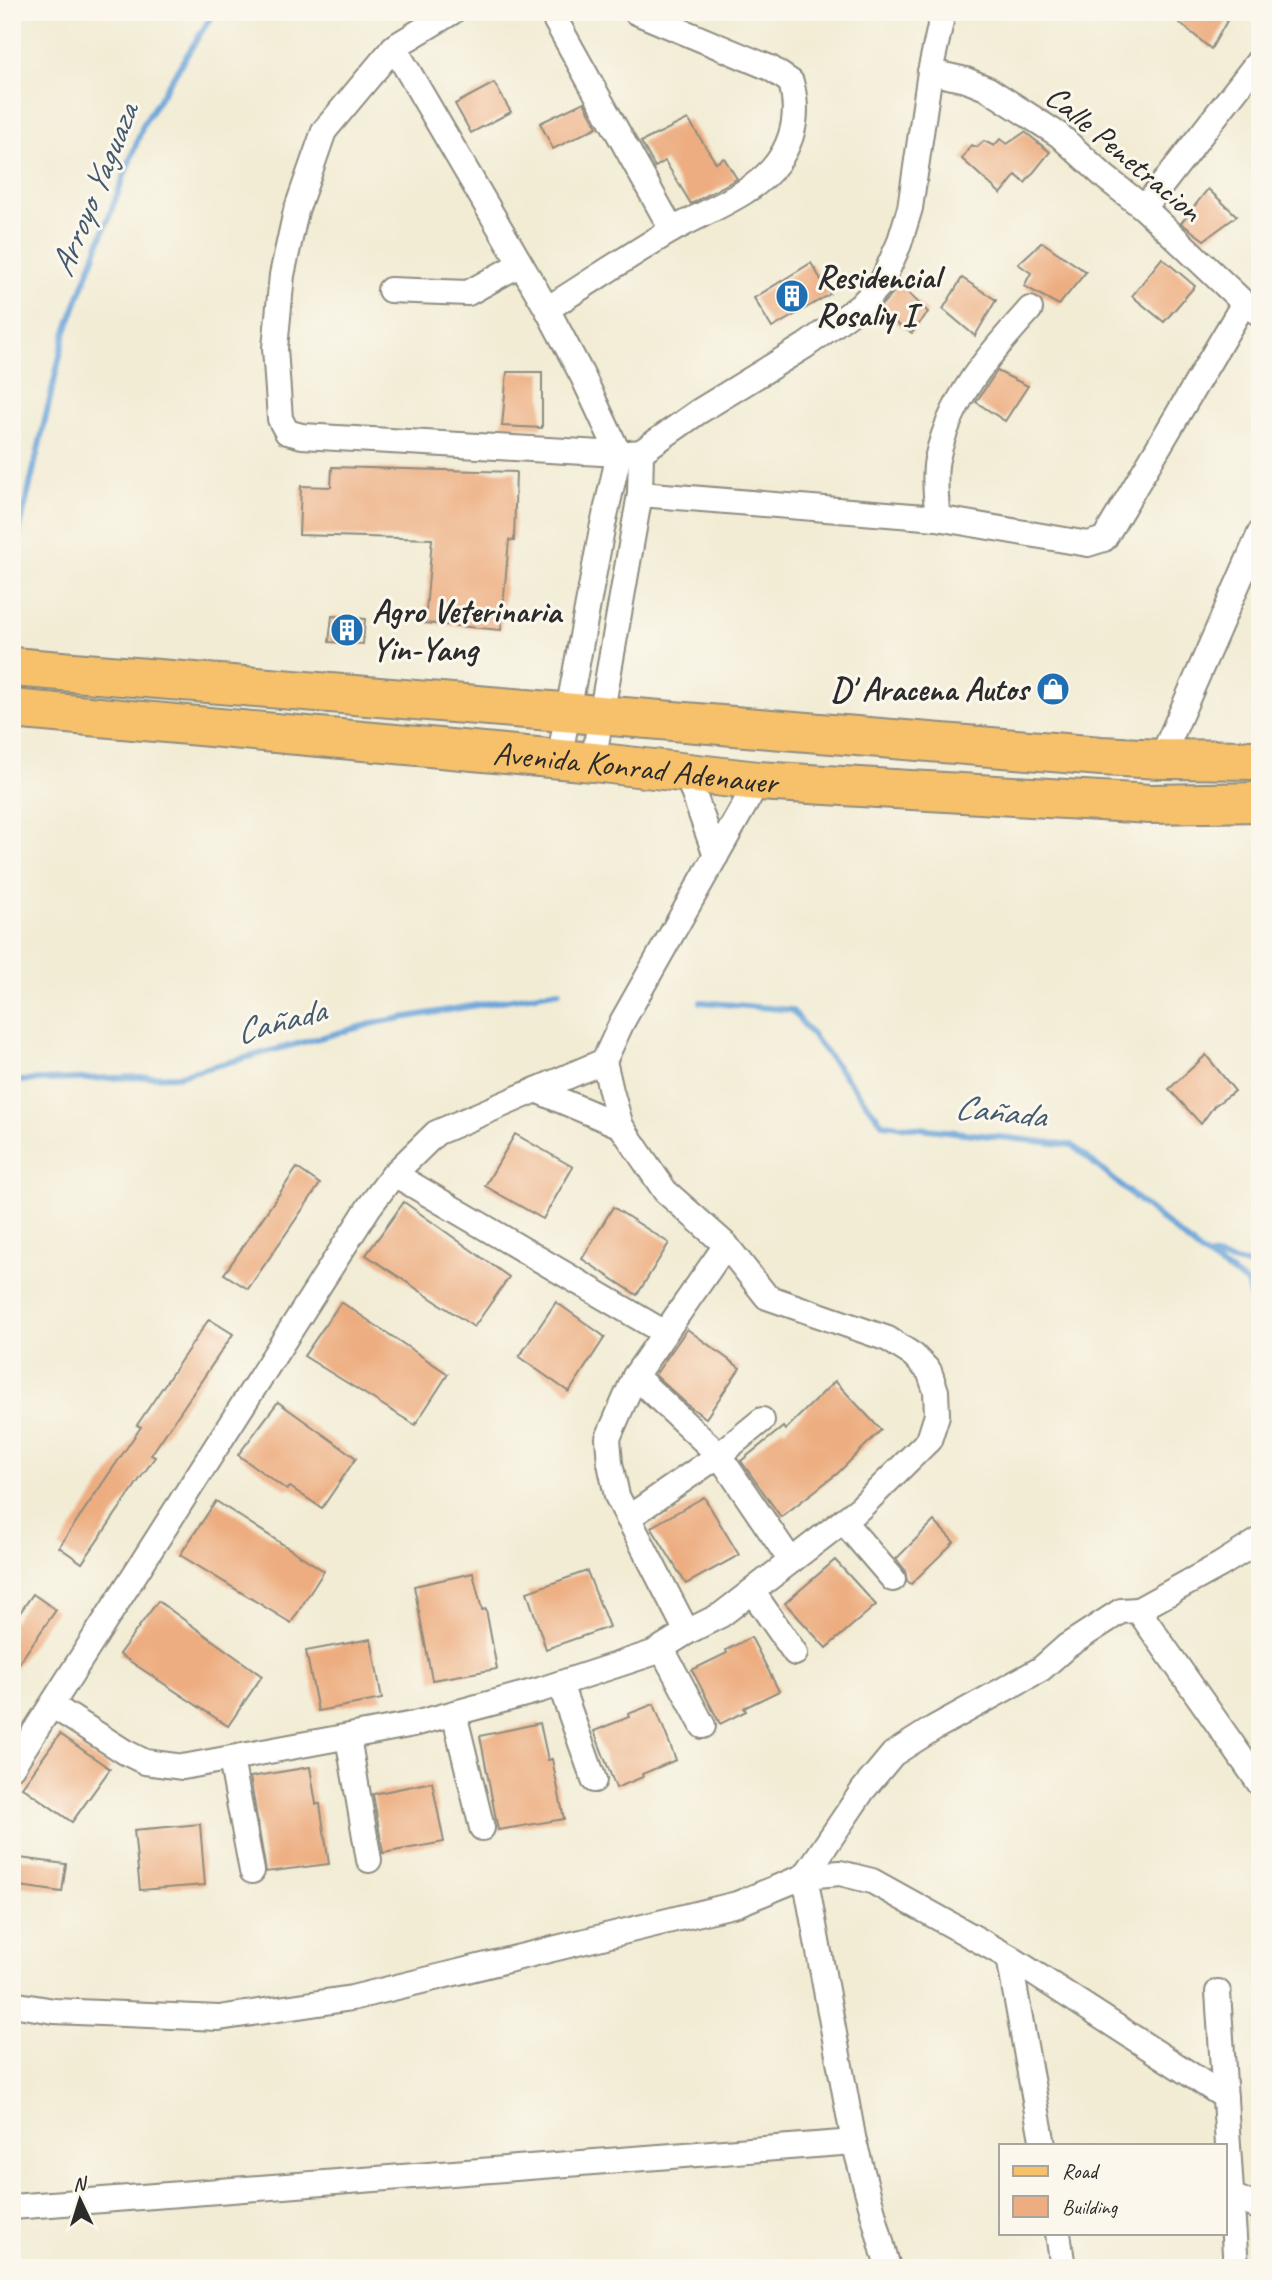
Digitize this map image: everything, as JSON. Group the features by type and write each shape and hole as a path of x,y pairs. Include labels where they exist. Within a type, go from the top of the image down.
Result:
{"main road":[{"name":"Avenida Konrad Adenauer","path":"29,668 1161,759 1260,760"},
{"name":"Avenida Konrad Adenauer","path":"26,710 576,761 758,781 1151,804 1260,802"}],"street":[{"path":"452,12 394,47 324,131 296,211 282,275 275,348 280,419 287,432 302,436 630,453 805,346 860,306 881,284 899,244 910,208 930,72 943,12"},
{"path":"551,12 672,230"},
{"path":"547,309 672,230 760,182 788,145 796,119 796,99 791,82 770,68 636,12"},
{"path":"394,47 547,309 583,377 630,453 640,494 584,713 576,761"},
{"path":"1144,208 1260,59"},
{"name":"Calle Penetracion","path":"930,72 966,80 988,89 1059,135 1144,208 1252,308"},
{"path":"390,290 468,293 520,264"},
{"path":"640,494 937,518 1088,544 1104,539 1252,308"},
{"path":"937,518 937,461 953,409 984,360 1030,309"},
{"path":"576,761 584,713 602,529 630,453"},
{"path":"1161,759 1260,533"},
{"path":"687,775 716,856"},
{"path":"53,1706 145,1762 183,1768 348,1737 454,1713 560,1684 662,1649 687,1632 721,1615 860,1508 929,1440 937,1415 936,1391 929,1371 913,1355 888,1339 766,1297 726,1245 665,1191 621,1126 604,1061 622,1022 758,781"},
{"path":"12,1767 369,1207 394,1174 436,1133 604,1061"},
{"path":"536,1090 621,1126"},
{"path":"394,1174 665,1333"},
{"path":"687,1632 617,1496 608,1438 635,1376 726,1245"},
{"path":"635,1376 719,1455 791,1561"},
{"path":"628,1518 719,1455 762,1420"},
{"path":"843,1521 893,1579"},
{"path":"888,2268 854,2142 805,1876 863,1790 893,1754 934,1728 1041,1669 1067,1646 1121,1611 1138,1610 1260,1540"},
{"path":"752,1591 795,1653"},
{"path":"1138,1610 1260,1784"},
{"path":"662,1649 703,1726"},
{"path":"560,1684 594,1780"},
{"path":"454,1713 482,1828"},
{"path":"348,1737 369,1860"},
{"path":"232,1759 252,1871"},
{"path":"12,2004 54,2011 219,2018 352,1998 737,1904 805,1876 840,1873 872,1881 1009,1957 1225,2097"},
{"path":"1009,1957 1043,2144"},
{"path":"1218,1992 1236,2268"},
{"path":"12,2207 854,2142"},
{"path":"1230,2195 1260,2208"},
{"path":"1058,2234 1063,2268"}],"building":[{"path":"1167,12 1232,12 1211,49"},
{"path":"494,83 511,112 471,133 455,104"},
{"path":"584,102 597,127 553,149 540,123"},
{"path":"688,119 716,163 724,158 737,179 691,204 665,161 655,167 641,142"},
{"path":"1025,132 1050,152 1025,183 1016,175 1001,194 962,159 971,145 977,147 984,141 994,146 1000,139 1007,144"},
{"path":"1208,189 1237,216 1204,240 1181,223"},
{"path":"1042,242 1086,272 1059,305 1024,286 1031,273 1018,264"},
{"path":"1162,258 1195,286 1164,322 1132,296"},
{"name":"Residencial Rosaliy I","path":"811,263 830,294 772,328 754,298"},
{"path":"962,278 996,300 975,336 943,309"},
{"path":"898,283 928,312 912,333 876,311"},
{"path":"997,371 1028,386 1005,421 976,402"},
{"path":"507,372 542,372 542,428 502,426"},
{"path":"332,467 516,472 514,541 509,540 501,630 425,623 432,539 299,535 301,486 331,487"},
{"name":"Agro Veterinaria Yin-Yang","path":"332,616 365,619 363,644 329,642"},
{"path":"1206,1055 1235,1091 1214,1106 1201,1124 1169,1089"},
{"path":"515,1134 573,1167 543,1219 485,1186"},
{"path":"297,1168 320,1184 248,1289 224,1274"},
{"path":"404,1202 509,1277 474,1327 366,1255"},
{"path":"613,1207 669,1243 637,1295 582,1259"},
{"path":"341,1302 448,1374 415,1425 304,1356"},
{"path":"556,1302 605,1337 569,1392 519,1357"},
{"path":"209,1319 233,1334 151,1455 155,1457 82,1563 59,1547 141,1427 137,1425"},
{"path":"687,1329 740,1368 706,1418 655,1375"},
{"path":"835,1381 881,1430 838,1473 781,1517 741,1461 783,1427 785,1430"},
{"path":"278,1402 356,1458 322,1508 290,1487 287,1490 238,1455"},
{"path":"704,1497 739,1555 686,1584 651,1527"},
{"path":"216,1501 324,1571 291,1623 180,1555"},
{"path":"934,1521 954,1542 911,1584 896,1559"},
{"path":"835,1560 876,1605 826,1648 785,1603"},
{"path":"587,1571 609,1627 546,1649 527,1592"},
{"path":"473,1573 482,1610 486,1609 497,1669 432,1680 414,1586"},
{"path":"33,1594 56,1610 12,1673 12,1624"},
{"path":"158,1601 262,1676 228,1726 119,1654"},
{"path":"751,1637 779,1691 744,1708 746,1711 720,1724 692,1670 727,1653 726,1650"},
{"path":"371,1639 382,1699 318,1711 306,1651"},
{"path":"654,1704 676,1760 616,1788 594,1731"},
{"path":"540,1723 548,1760 552,1759 564,1819 498,1830 480,1736"},
{"path":"60,1734 110,1769 72,1822 22,1787"},
{"path":"310,1767 316,1804 320,1804 329,1864 266,1872 250,1777"},
{"path":"432,1782 444,1842 383,1853 373,1794"},
{"path":"200,1824 205,1885 140,1890 134,1830"},
{"path":"12,1857 66,1864 62,1892 12,1885"}],"waterway":[{"name":"Arroyo Yaguaza","path":"12,562 65,334 144,123 214,12"},
{"name":"Cañada","path":"12,1081 177,1076 379,1022 559,991"},
{"name":"Cañada","path":"701,1002 792,1010 883,1124 1072,1145 1203,1254 1247,1283 1260,1334"},
{"path":"1211,1256 1260,1268"}],"place":[{"name":"Residencial Rosaliy I","path":"792,296"},
{"name":"Agro Veterinaria Yin-Yang","path":"347,630"},
{"name":"D' Aracena Autos","path":"1053,689"}]}
